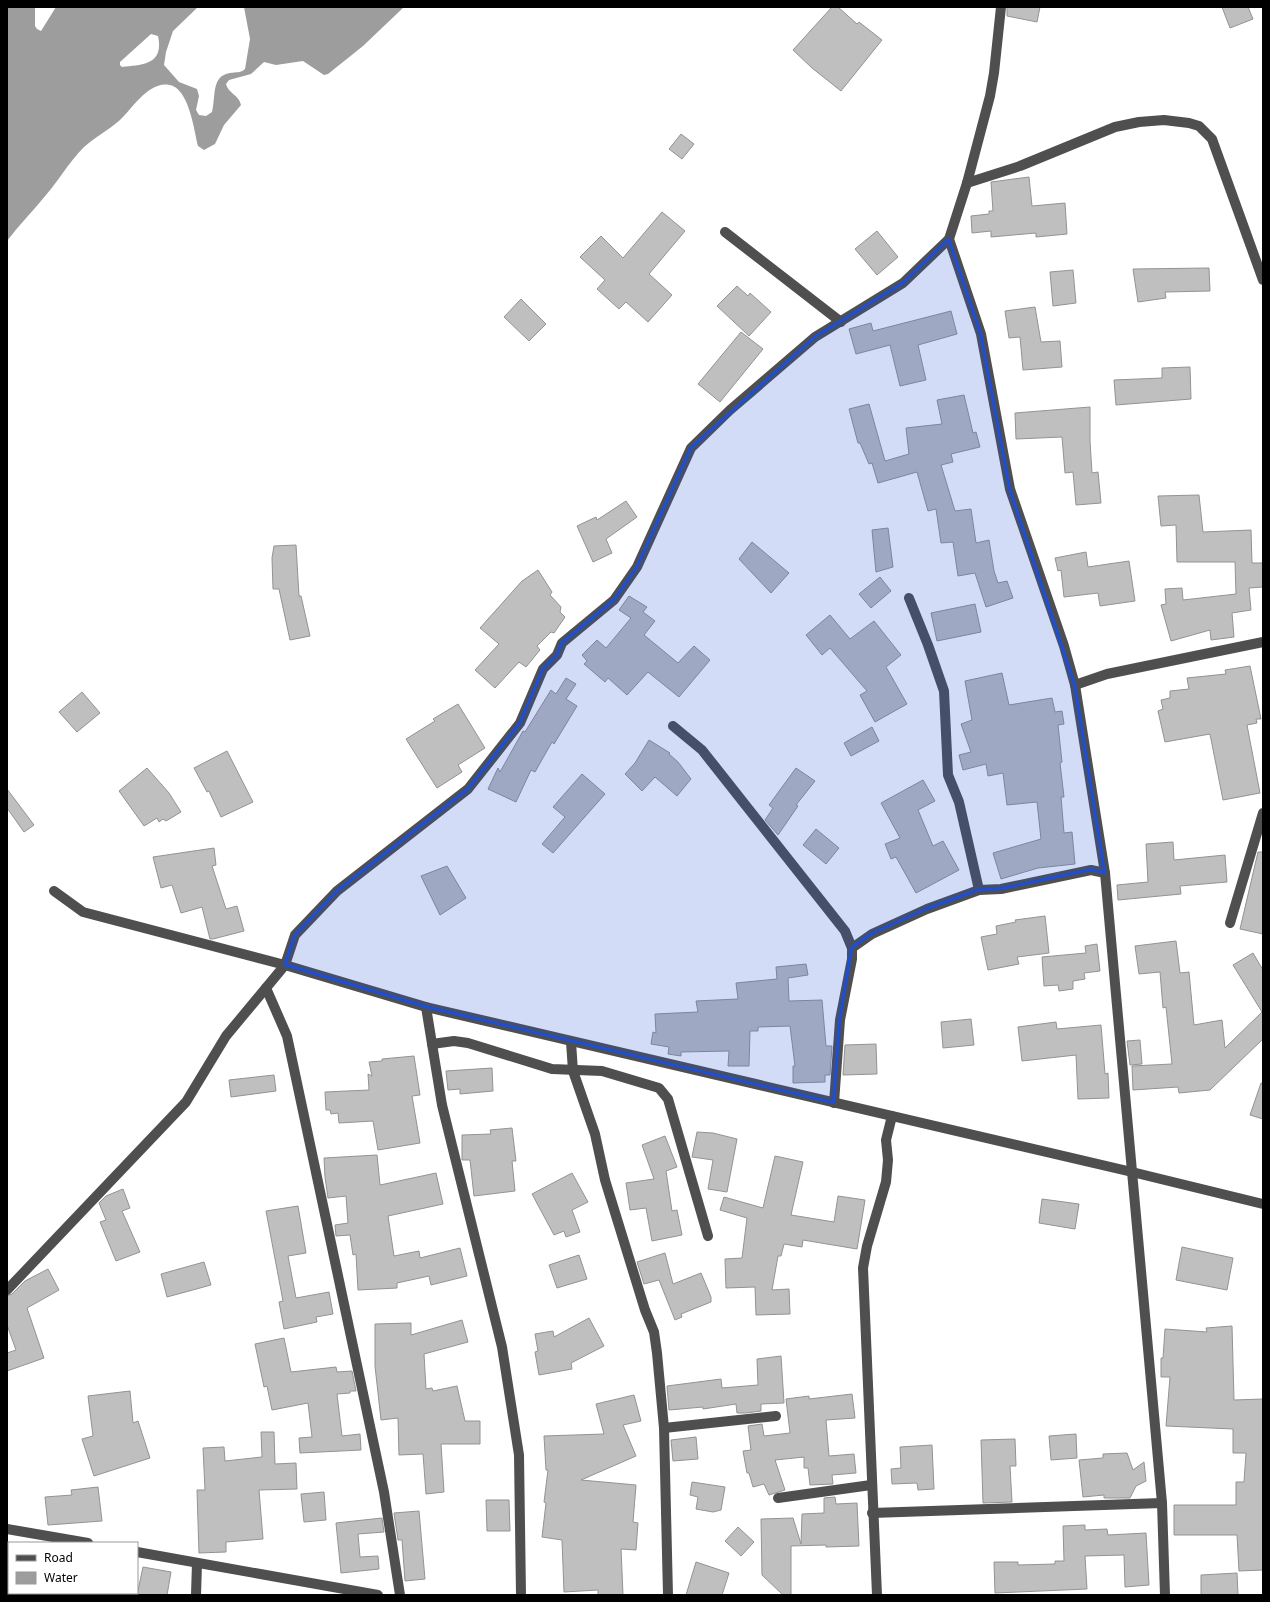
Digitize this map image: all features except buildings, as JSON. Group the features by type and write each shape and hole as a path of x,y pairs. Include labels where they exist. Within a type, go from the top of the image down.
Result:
{"street":[{"path":"7,1290 186,1102 226,1036 285,965 295,935 337,891 468,789 520,723 543,670 558,655 562,643 614,600 637,567 691,448 730,410 815,337 903,283 949,239 967,183 994,73 1000,7"},
{"path":"967,183 1038,160 1115,127 1139,122 1164,120 1189,123 1199,126 1212,139 1263,280"},
{"path":"726,232 841,322"},
{"path":"949,239 981,334 1010,489 1064,646 1075,685 1106,872 1162,1503 1165,1595"},
{"path":"909,598 928,644 944,691 948,775 959,802 979,890"},
{"path":"1075,685 1107,674 1263,642"},
{"path":"673,726 702,750 845,931 852,948 852,959 840,1020 834,1103"},
{"path":"1230,923 1263,813"},
{"path":"852,948 872,934 927,909 979,890 1001,889 1091,870 1106,872"},
{"path":"54,891 83,912 285,965 426,1007 1263,1204"},
{"path":"266,988 278,1013 288,1044 384,1492 400,1595"},
{"path":"426,1007 442,1105 503,1354 519,1455 521,1595"},
{"path":"432,1044 454,1041 468,1043 552,1069 602,1071 659,1088 668,1099 708,1236"},
{"path":"571,1042 573,1071 595,1134 605,1180 645,1310 654,1332 664,1428 668,1595"},
{"path":"877,1595 872,1513 863,1268 867,1246 886,1182 888,1160 886,1140 892,1116"},
{"path":"664,1428 776,1416"},
{"path":"778,1498 871,1485"},
{"path":"872,1513 1162,1503"},
{"path":"7,1528 83,1542"},
{"path":"138,1552 378,1595"},
{"path":"196,1595 197,1563"}],"highlighted area":[{"path":"949,239 981,334 1010,489 1075,685 1105,873 1091,870 1001,889 979,890 927,909 872,934 852,948 840,1020 834,1103 426,1007 285,965 295,935 337,891 468,789 520,723 543,669 557,655 562,643 614,600 637,567 691,448 815,337 903,283"}],"water":[{"path":"7,7 35,7 35,26 41,31 56,7 198,7 173,31 166,52 164,65 179,82 197,89 199,96 196,110 199,115 206,116 212,112 215,88 220,78 224,75 240,72 245,69 250,39 244,7 404,7 363,46 328,74 324,75 303,61 276,65 264,62 251,74 229,80 226,84 227,87 238,99 241,105 224,125 215,144 204,150 198,146 190,113 184,97 179,90 173,86 165,84 150,90 136,102 120,120 84,147 7,241","holes":["151,34 158,36 159,45 155,58 145,64 122,67 120,65 120,62"]}]}
